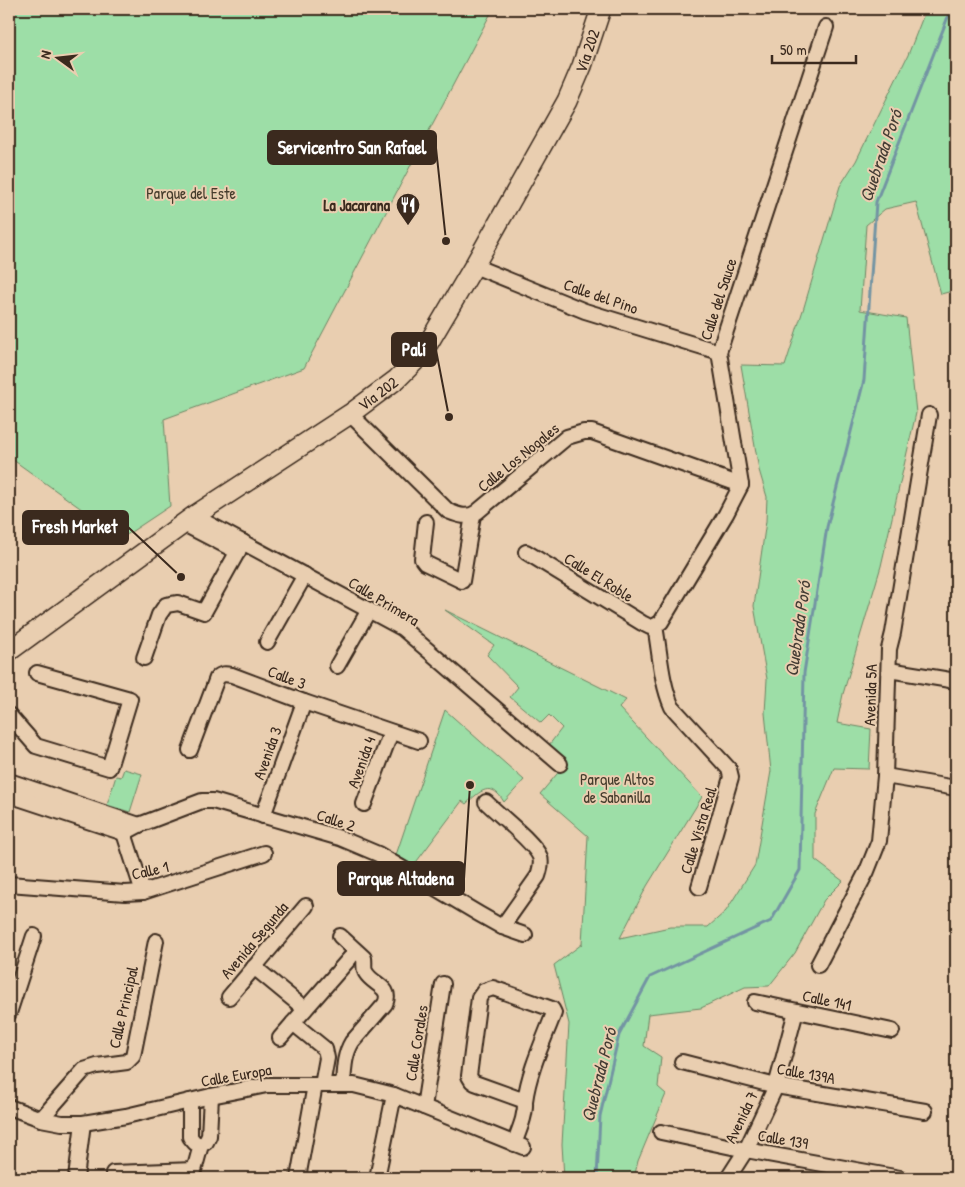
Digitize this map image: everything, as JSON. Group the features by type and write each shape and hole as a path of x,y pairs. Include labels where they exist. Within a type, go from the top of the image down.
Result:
{"main road":[{"name":"Vía 202","path":"9,651 189,520 350,414 397,379 422,354 567,101 582,66 601,9"}],"street":[{"name":"Calle del Sauce","path":"741,485 719,352 826,27"},
{"name":"Calle del Pino","path":"474,266 585,310 719,352"},
{"name":"Calle Los Nogales","path":"350,414 448,511 464,516 472,515 567,437 584,432 592,432 741,485"},
{"name":"Avenida 5A","path":"818,965 867,870 879,841 885,776 889,649 929,415"},
{"path":"655,626 661,622 726,514 741,485"},
{"path":"426,522 422,559 426,563 462,581 472,515"},
{"name":"Calle Primera","path":"189,520 240,547 305,575 402,628 560,764"},
{"path":"144,658 163,608 166,605 178,603 204,612 240,547"},
{"name":"Calle El Roble","path":"526,552 642,624 650,627 655,626"},
{"path":"267,642 305,575"},
{"path":"337,666 369,610"},
{"name":"Calle Vista Real","path":"655,626 664,682 672,707 728,769 731,777 699,887"},
{"path":"889,670 956,681"},
{"path":"9,715 36,746 109,768 130,699 37,673"},
{"name":"Calle 3","path":"190,750 214,685 221,675 226,674 419,741"},
{"name":"Avenida 3","path":"263,816 304,702"},
{"name":"Avenida 4","path":"364,804 391,732"},
{"path":"885,776 956,788"},
{"path":"9,782 38,798 124,833 143,892"},
{"path":"9,795 38,798 139,825"},
{"name":"Calle 2","path":"124,833 139,825 202,801 213,801 340,838 378,854 502,927 525,935"},
{"path":"486,802 534,847 541,858 541,868 538,876 502,927"},
{"name":"Calle 1","path":"9,884 125,893 143,892 264,853"},
{"name":"Avenida Segunda","path":"229,997 306,906"},
{"path":"9,1013 34,936"},
{"path":"340,936 364,958 364,970 367,975 386,991 387,996 385,1004 348,1048 343,1085"},
{"name":"Calle Principal","path":"41,1119 84,1070 96,1066 127,1062 133,1056 156,941"},
{"path":"280,1038 350,958"},
{"path":"254,967 305,1009"},
{"name":"Calle Corales","path":"424,1107 443,984"},
{"path":"496,989 554,1010 530,1077 525,1102 472,1082 469,1076 478,1001 480,995 487,990 496,989"},
{"name":"Calle 141","path":"755,1002 892,1031"},
{"name":"Avenida 7","path":"728,1178 746,1150 776,1086 796,1011"},
{"path":"293,1023 325,1050 327,1058 298,1178"},
{"name":"Calle 139A","path":"682,1062 776,1086 925,1111"},
{"name":"Calle Europa","path":"9,1107 41,1119 62,1123 84,1123 126,1116 267,1085 354,1085 394,1095 518,1145 526,1108 525,1102"},
{"path":"377,1178 394,1095"},
{"path":"113,1173 193,1174 201,1145 206,1142 209,1136 211,1096"},
{"path":"190,1101 190,1137 195,1143 201,1145"},
{"path":"76,1178 84,1123"},
{"name":"Calle 139","path":"661,1132 746,1150 900,1178"}],"green space":[{"name":"Parque del Este","path":"9,9 493,9 304,368 164,419 170,506 122,538 9,457"},
{"name":"Parque Altos de Sabanilla","path":"926,9 956,9 956,155 952,156 953,187 956,188 956,247 953,251 956,267 956,290 941,294 916,202 885,209 866,225 860,310 906,318 916,413 881,566 843,694 837,723 871,729 869,769 834,768 815,814 815,860 843,881 824,900 795,953 769,986 745,987 701,1008 648,1014 644,1046 661,1057 658,1087 666,1094 638,1161 634,1178 564,1178 562,1144 569,1024 554,965 582,944 588,836 540,794 568,761 549,745 562,728 549,715 541,723 510,697 518,687 487,655 494,645 445,610 626,700 619,708 702,797 647,886 620,938 670,927 708,927 726,911 755,865 771,771 765,713 767,679 754,606 766,521 767,497 759,470 741,365 785,366 840,186 856,161 908,55"},
{"path":"445,710 524,780 504,802 495,791 490,790 481,792 466,804 462,801 414,865 396,855"},
{"path":"124,769 142,774 130,812 107,805 116,776 121,777"}],"waterway":[{"name":"Quebrada Poró","path":"597,1178 600,1116 619,1035 650,977 771,921 800,870 804,673 827,527 864,380 876,202 951,9"}],"place":[{"name":"La Jacarana","path":"408,226"},
{"name":"Servicentro San Rafael","path":"446,241"},
{"name":"Palí","path":"449,417"},
{"name":"Fresh Market","path":"181,577"},
{"name":"Parque Altadena","path":"470,785"}]}
